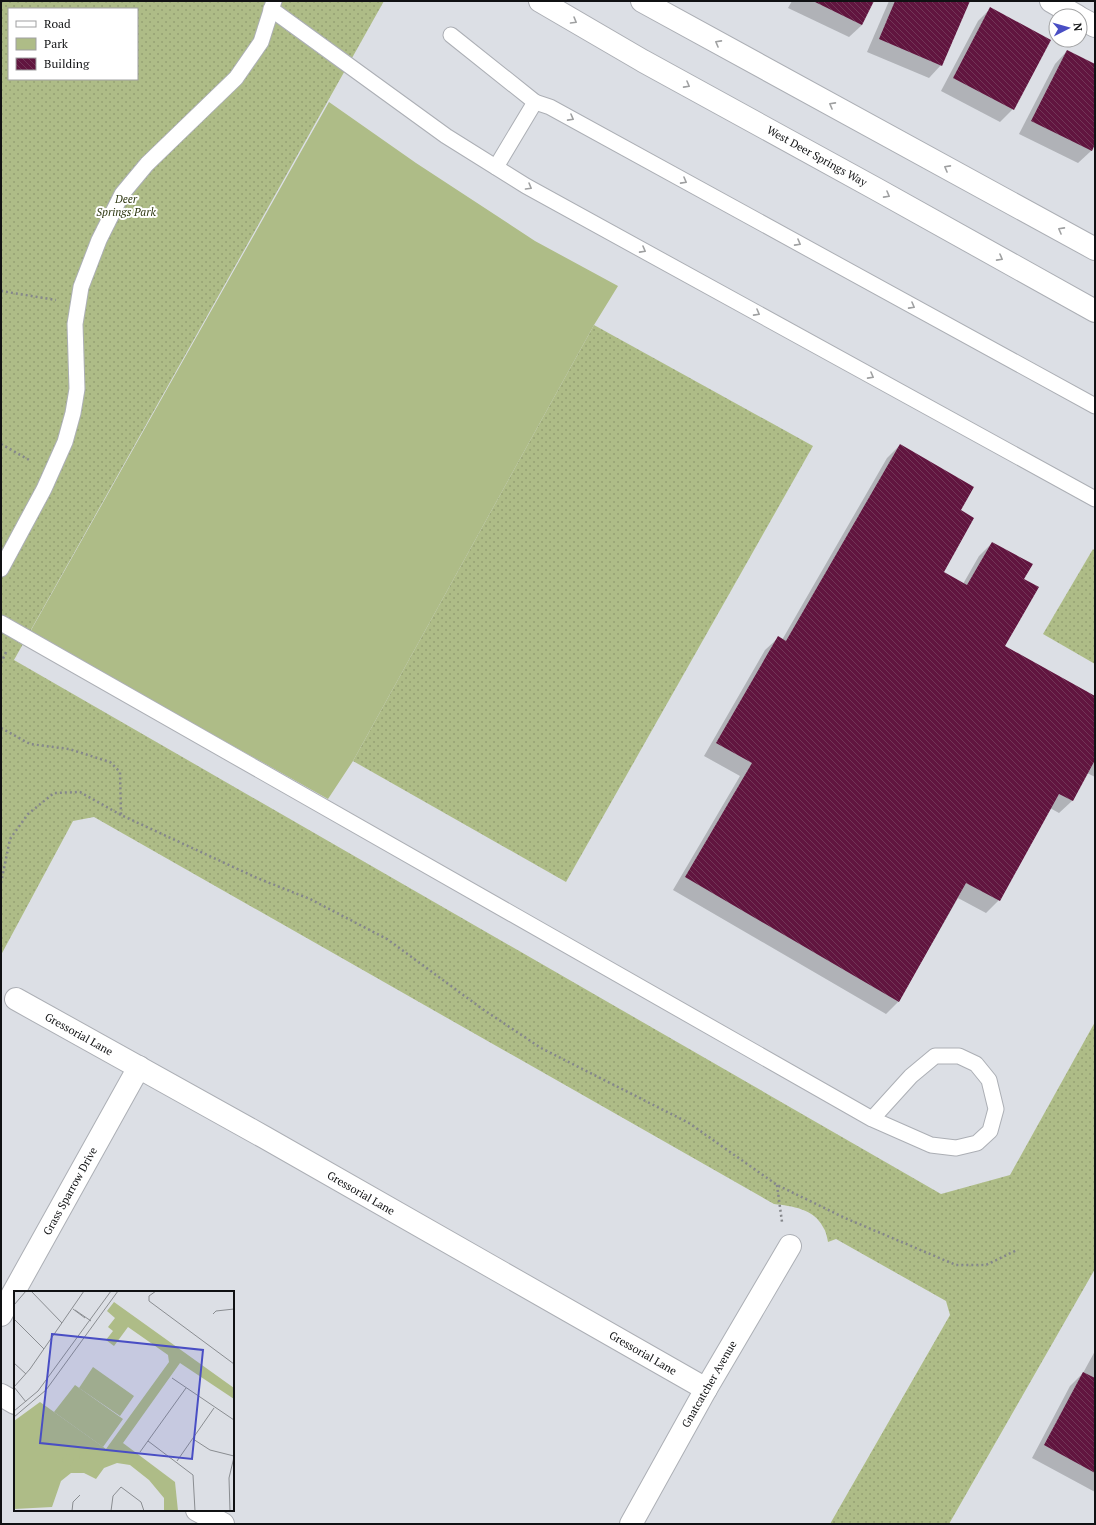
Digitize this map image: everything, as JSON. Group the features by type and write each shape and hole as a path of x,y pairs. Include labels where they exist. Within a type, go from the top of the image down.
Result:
{"street":[{"name":"West Deer Springs Way","path":"540,1 643,61 1095,310"},
{"path":"642,1 1095,249"},
{"path":"1050,1 1063,8"},
{"name":"Gressorial Lane","path":"16,999 139,1067 706,1389"},
{"name":"Grass Sparrow Drive","path":"14,1291 139,1067"},
{"name":"Gnatcatcher Avenue","path":"631,1524 706,1389 790,1246"},
{"name":"Grass Sparrow Drive","path":"1,1315 14,1292"},
{"path":"1,1395 14,1402"},
{"path":"190,1524 197,1511"},
{"path":"200,1511 223,1524"}],"lane":[{"path":"1,569 44,489 65,442 73,413 77,389 75,324 78,303 81,287 99,240 122,194 147,164 236,78 261,42 272,5 446,136 526,186 1095,499"},
{"path":"451,35 535,102 550,107 1095,406"},
{"path":"496,167 535,102"},
{"path":"1,624 872,1119 931,1145 956,1148 976,1143 990,1131 996,1109 988,1080 976,1064 959,1056 935,1056 911,1076 872,1119"}],"path":[{"path":"1,291 78,303"},
{"path":"1,444 51,472"},
{"path":"1,728 30,744 69,749 110,762 120,772 122,815"},
{"path":"1,883 10,839 28,814 54,793 80,792 122,815 257,878 310,899 387,939 481,1008 541,1048 689,1123 777,1185 845,1218 956,1266 986,1265 1017,1250"},
{"path":"777,1185 782,1227 790,1246"}],"green space":[{"name":"Deer Springs Park","path":"1,1 384,1 14,660 941,1194 1010,1175 1095,1022 1095,1269 949,1524 830,1524 950,1315 946,1301 836,1239 828,1242 825,1230 819,1221 808,1212 795,1207 774,1204 94,817 73,821 1,955"},
{"path":"329,102 416,163 535,241 618,286 594,325 353,761 328,799 30,632"},
{"path":"594,325 813,446 566,882 353,761"},
{"path":"1093,549 1095,551 1095,664 1043,634"}],"building":[{"path":"813,1 874,1 862,25"},
{"path":"895,1 970,1 942,66 879,39"},
{"path":"990,7 1048,38 1048,46 1014,110 953,78"},
{"path":"1067,50 1095,64 1095,144 1092,151 1031,121"},
{"path":"900,444 974,487 961,510 974,518 944,572 967,585 992,542 1033,564 1024,579 1039,587 1005,646 1095,696 1095,760 1073,801 1059,794 1000,901 966,883 899,1002 685,877 752,763 716,743 778,636 786,641"},
{"path":"1083,1372 1095,1378 1095,1473 1044,1445"}]}
